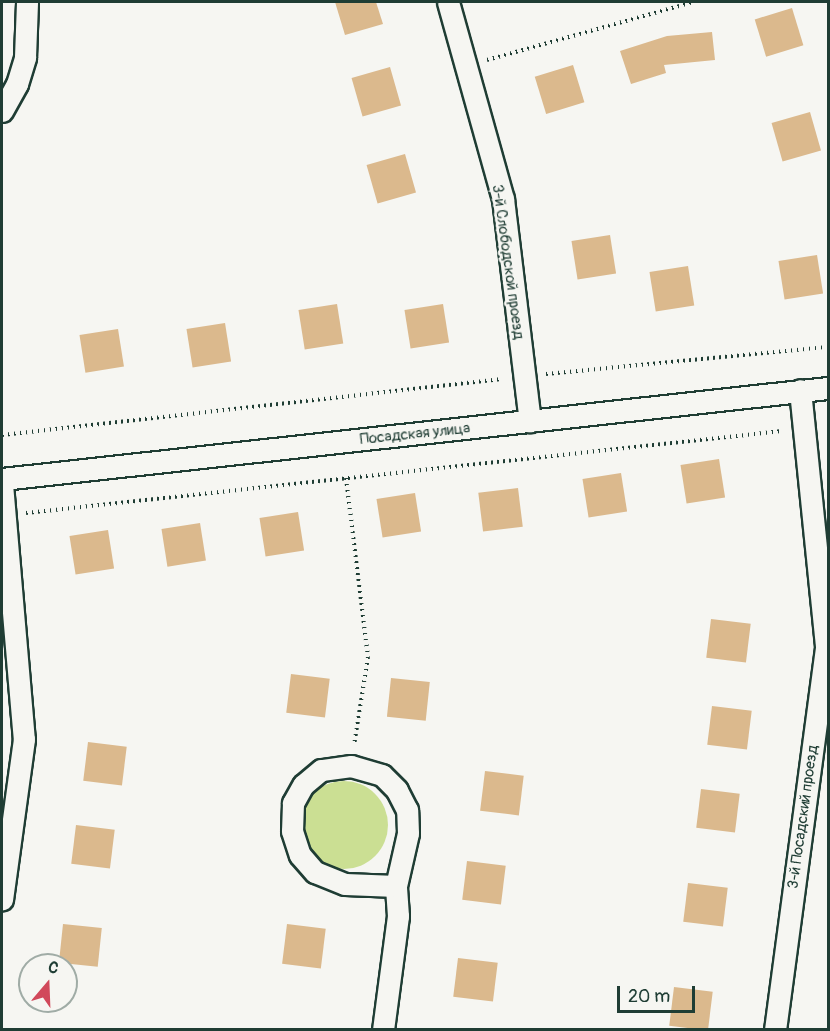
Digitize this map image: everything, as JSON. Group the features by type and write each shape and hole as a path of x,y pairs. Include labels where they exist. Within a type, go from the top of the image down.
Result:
{"street":[{"path":"2,111 25,57 27,2"},
{"name":"3-й Слободской проезд","path":"448,2 503,200 530,421"},
{"name":"Посадская улица","path":"2,481 828,388"},
{"name":"3-й Посадский проезд","path":"776,1029 826,646 800,390"},
{"path":"2,481 24,739 2,900"},
{"path":"383,1029 398,916 396,886 408,833 407,810 397,790 382,775 351,766 321,770 303,785 293,803 292,831 300,855 315,872 345,884 396,886"}],"path":[{"path":"466,66 693,2"},
{"path":"2,435 524,377 828,347"},
{"path":"4,515 804,428"},
{"path":"346,478 368,657 351,766"}],"green space":[{"path":"344,781 361,785 375,794 384,808 388,825 384,842 375,856 361,865 344,869 327,865 313,856 304,842 300,825 304,808 313,794 327,785"}],"building":[{"path":"335,2 376,2 383,24 345,35"},
{"path":"792,8 803,45 766,57 755,19"},
{"path":"712,32 715,60 664,65 666,73 631,84 620,51 667,36"},
{"path":"573,65 584,102 546,114 535,77"},
{"path":"390,67 401,105 363,116 352,78"},
{"path":"810,112 821,150 783,161 772,123"},
{"path":"405,154 416,192 378,203 367,165"},
{"path":"610,235 616,274 578,280 571,241"},
{"path":"817,255 823,294 785,300 778,261"},
{"path":"688,266 694,306 656,312 649,272"},
{"path":"337,304 343,344 305,350 298,310"},
{"path":"443,304 449,343 411,349 404,310"},
{"path":"225,323 231,362 193,368 186,329"},
{"path":"118,329 124,367 85,373 79,335"},
{"path":"719,459 725,498 687,504 680,465"},
{"path":"621,473 627,512 589,518 582,479"},
{"path":"518,488 523,527 483,532 478,493"},
{"path":"415,493 421,532 383,538 376,499"},
{"path":"298,512 304,551 266,557 259,518"},
{"path":"200,523 206,561 167,567 161,529"},
{"path":"108,530 114,569 76,575 69,536"},
{"path":"711,619 751,624 746,663 706,658"},
{"path":"291,674 330,679 325,717 286,713"},
{"path":"391,678 430,682 426,721 387,717"},
{"path":"712,706 752,711 747,750 707,745"},
{"path":"88,742 127,747 122,785 83,781"},
{"path":"485,771 524,776 519,815 480,811"},
{"path":"701,789 740,794 735,832 696,828"},
{"path":"76,825 115,830 110,868 71,864"},
{"path":"467,861 506,866 501,904 462,900"},
{"path":"688,883 728,888 723,927 683,922"},
{"path":"63,924 102,928 98,967 78,965 78,953 60,953"},
{"path":"287,924 326,929 321,968 282,964"},
{"path":"458,958 498,963 493,1002 453,997"},
{"path":"674,987 713,992 708,1030 669,1026"}]}
